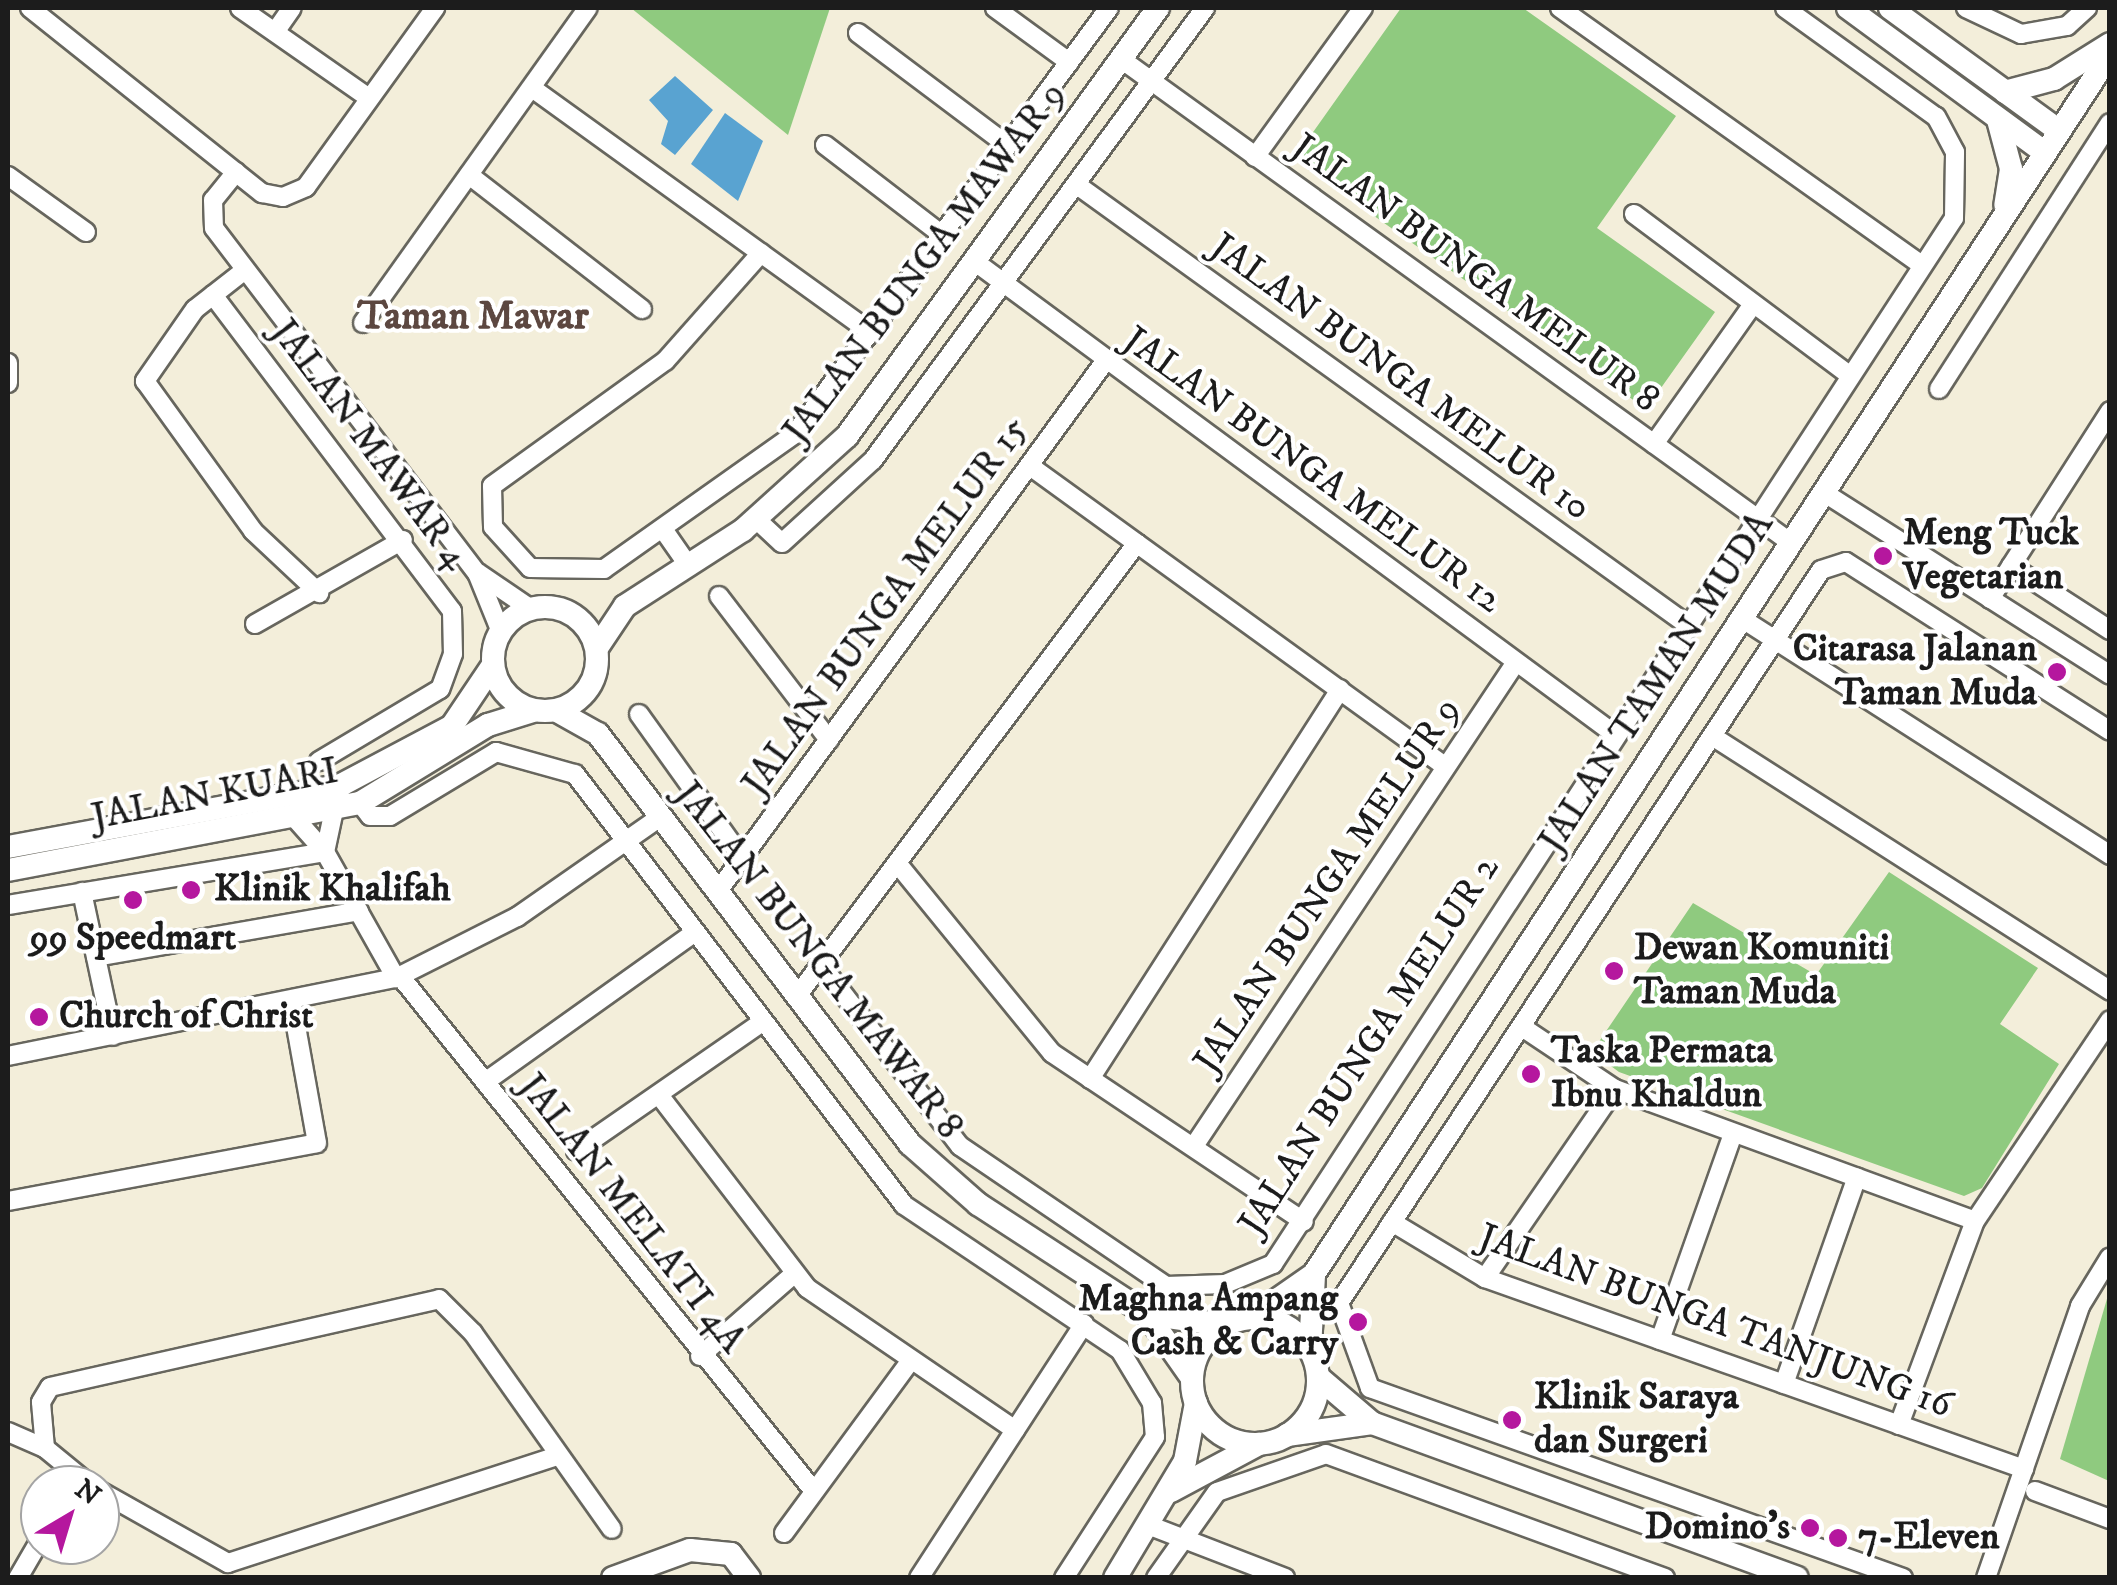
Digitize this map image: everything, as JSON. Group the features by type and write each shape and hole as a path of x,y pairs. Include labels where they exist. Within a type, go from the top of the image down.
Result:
{"street":[{"path":"30,8 262,192 283,197 306,187 436,8"},
{"path":"240,8 369,98"},
{"path":"275,32 292,8"},
{"path":"363,323 588,8"},
{"path":"995,8 1069,62"},
{"path":"761,252 702,328 508,470 486,505 530,568 604,569 664,532 795,434 1109,8"},
{"name":"JALAN BUNGA MAWAR 9","path":"597,648 625,606 756,519 846,436 1158,8"},
{"path":"756,519 782,542 830,505 1005,285 1205,8"},
{"path":"1256,157 1363,8"},
{"path":"1560,8 1922,264"},
{"name":"JALAN BUNGA MELUR 2","path":"821,964 960,1146 1166,1286 1225,1284 1273,1264 1304,1222 1613,733 1757,518 1958,204 1947,134 1785,8"},
{"path":"1848,8 2044,152"},
{"path":"1890,8 2058,130"},
{"path":"1966,8 2020,34 2086,11"},
{"path":"858,32 1006,146"},
{"path":"2005,92 2054,79 2110,44"},
{"name":"JALAN TAMAN MUDA","path":"1251,1318 1314,1274 2110,54"},
{"name":"JALAN BUNGA MELUR 8","path":"1121,60 1790,542"},
{"path":"532,88 872,333"},
{"path":"1997,118 2011,170 1999,222"},
{"path":"1939,389 2110,123"},
{"path":"825,145 940,234"},
{"path":"236,172 209,214 246,270 478,572 500,632 493,666 506,694 545,711 595,678"},
{"path":"469,175 642,309"},
{"path":"8,176 86,232"},
{"name":"JALAN BUNGA MELUR 10","path":"1077,185 1685,623"},
{"path":"1634,214 1849,375"},
{"name":"JALAN BUNGA MELUR 12","path":"974,262 1613,733"},
{"path":"246,270 213,294 145,381 252,531 320,593"},
{"name":"JALAN MAWAR 4","path":"213,294 403,540 452,611 447,677 428,700 324,759 342,785"},
{"path":"1654,444 1752,304"},
{"name":"JALAN BUNGA MELUR 15","path":"718,892 1106,360"},
{"path":"1990,600 2010,566 2102,440 2110,411"},
{"path":"1030,466 1446,766"},
{"path":"1823,492 2110,676"},
{"path":"664,532 688,565"},
{"path":"255,624 320,593 403,540"},
{"path":"797,996 1137,543"},
{"path":"1903,1578 1370,1388 1338,1312 1392,1222 1821,570 1846,562 2110,731"},
{"path":"2010,566 2110,630"},
{"path":"478,572 531,609 572,614 597,648 598,734"},
{"path":"718,596 829,740"},
{"name":"JALAN BUNGA MAWAR 9","path":"572,614 625,606"},
{"path":"500,632 531,609"},
{"path":"1741,618 2110,855"},
{"name":"JALAN BUNGA MELUR 9","path":"1194,1146 1516,662"},
{"name":"JALAN KUARI","path":"8,847 342,785 452,726 493,666"},
{"path":"1090,1079 1340,689"},
{"name":"JALAN KUARI","path":"8,870 360,803 488,725 545,711"},
{"name":"JALAN BUNGA MAWAR 8","path":"545,711 598,734 797,996 942,1176 1147,1314 1192,1378"},
{"path":"639,714 742,858"},
{"path":"1712,736 2110,991"},
{"path":"360,803 370,816 390,816 475,760 530,755 575,774 761,1023 904,1205 1084,1324 1131,1363 1157,1421 1155,1437 1064,1578"},
{"path":"8,905 324,852 334,810"},
{"name":"JALAN MELATI 4A","path":"293,816 324,852 398,977 700,1356 813,1490"},
{"path":"8,1056 292,1004 398,977 517,918 662,816"},
{"path":"897,864 1052,1052 1304,1222"},
{"path":"82,892 114,1036"},
{"path":"96,957 360,910"},
{"path":"485,1082 694,933"},
{"path":"8,1201 317,1143 292,1004"},
{"path":"1899,1424 1975,1221 2110,1020"},
{"path":"576,1151 761,1023"},
{"path":"1522,1028 1615,1090 1975,1221"},
{"path":"1486,1278 1615,1090"},
{"path":"659,1094 794,1274 908,1364 1015,1430"},
{"path":"1660,1340 1733,1134"},
{"path":"1784,1384 1856,1177"},
{"name":"JALAN BUNGA TANJUNG 16","path":"1392,1222 1486,1278 2024,1469"},
{"path":"1986,1578 2080,1306 2110,1257"},
{"path":"700,1356 794,1274"},
{"path":"1287,1436 1314,1404 1318,1377 1310,1349 1314,1274"},
{"path":"52,1465 42,1402 50,1387 424,1299 439,1300 473,1333 612,1529"},
{"name":"JALAN BUNGA MAWAR 8","path":"1147,1314 1224,1326"},
{"path":"1115,1578 1171,1490 1196,1403 1192,1378 1208,1339 1224,1326 1251,1318 1285,1325 1310,1349"},
{"path":"918,1578 1084,1324"},
{"path":"784,1533 908,1364"},
{"path":"1318,1377 1372,1423 1797,1578"},
{"path":"1196,1403 1228,1438 1259,1444"},
{"path":"1171,1490 1259,1444 1372,1423"},
{"path":"8,1432 63,1465"},
{"path":"1156,1578 1217,1492 1326,1454 1665,1578"},
{"path":"120,1504 228,1563 558,1456"},
{"path":"2035,1491 2110,1518"},
{"path":"1148,1525 1286,1578"},
{"path":"614,1578 713,1550 731,1554 749,1578"},
{"path":"651,1578 713,1550"}],"green space":[{"path":"631,8 830,8 788,135"},
{"path":"1401,8 1523,8 1676,116 1597,228 1715,312 1646,409 1294,159"},
{"path":"1889,872 2038,968 2000,1024 2059,1064 1982,1188 1964,1196 1619,1072 1592,1052 1693,903 1816,975"},
{"path":"2109,1292 2109,1481 2060,1459"}],"water":[{"path":"675,76 713,110 675,155 661,144 668,121 649,100"},
{"path":"725,113 763,141 738,201 691,164"}],"place":[{"name":"Meng Tuck Vegetarian","path":"1883,556"},
{"name":"Citarasa Jalanan Taman Muda","path":"2057,672"},
{"name":"Klinik Khalifah","path":"191,890"},
{"name":"99 Speedmart","path":"133,900"},
{"name":"Dewan Komuniti Taman Muda","path":"1614,971"},
{"name":"Church of Christ","path":"39,1017"},
{"name":"Taska Permata Ibnu Khaldun","path":"1531,1074"},
{"name":"Maghna Ampang Cash & Carry","path":"1358,1322"},
{"name":"Klinik Saraya dan Surgeri","path":"1512,1420"},
{"name":"Domino's","path":"1810,1528"},
{"name":"7-Eleven","path":"1838,1538"}],"district":[{"name":"Taman Mawar","path":"473,317"}]}
